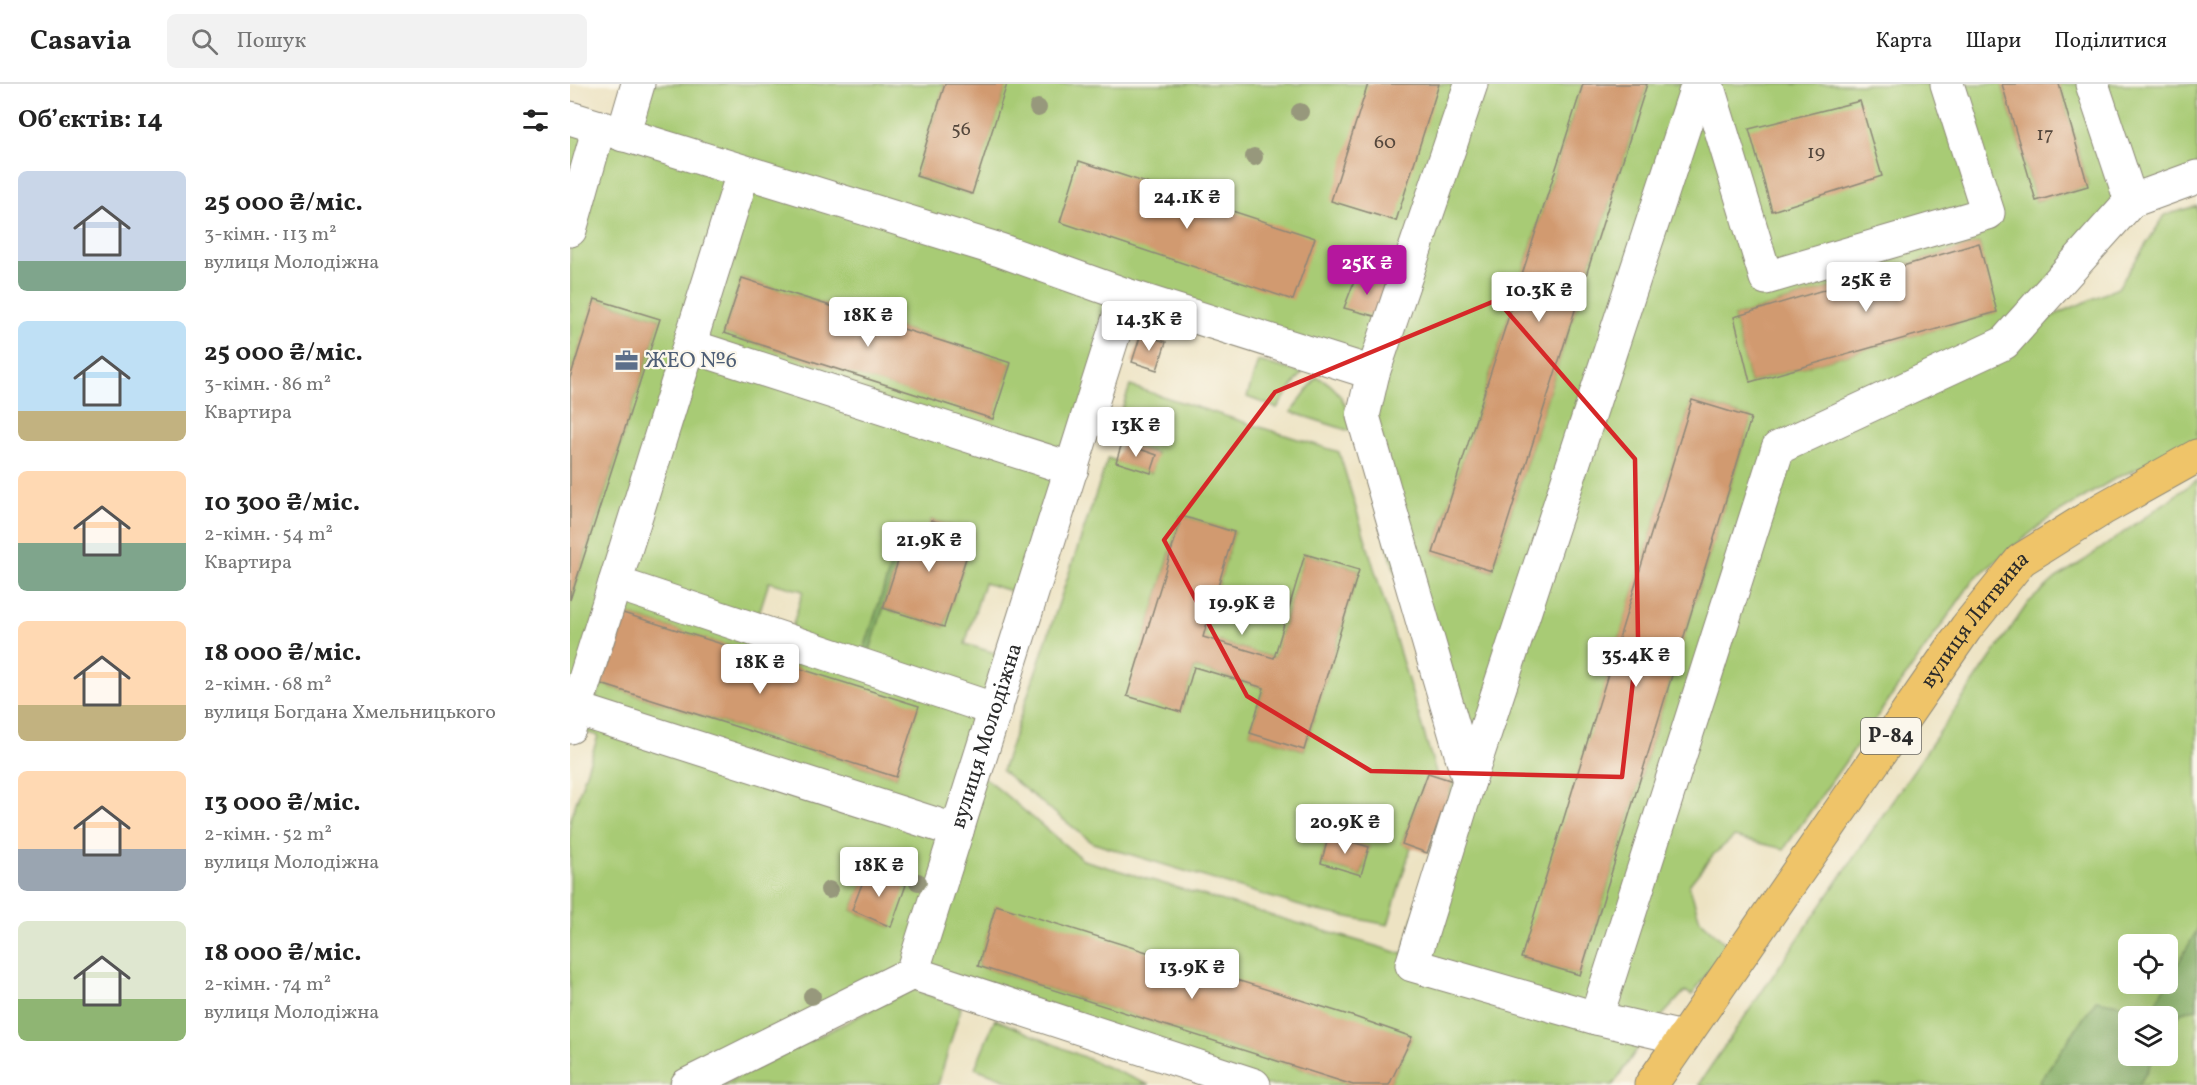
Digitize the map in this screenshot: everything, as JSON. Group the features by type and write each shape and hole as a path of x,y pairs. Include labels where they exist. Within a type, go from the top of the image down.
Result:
{"main road":[{"name":"вулиця Литвина","path":"1651,1085 1966,628 2021,560 2104,508 2197,456"}],"street":[{"path":"570,231 597,126 638,84"},
{"path":"1469,781 1363,416 1373,373 1471,84"},
{"path":"1683,1038 1596,1018 1412,965 1469,781 1698,84"},
{"path":"1707,84 1766,278 1988,213 1947,84"},
{"path":"2092,84 2131,201"},
{"path":"597,126 1000,250 1126,295 1373,373"},
{"path":"743,172 690,346 572,714 957,831"},
{"path":"1596,1018 1778,448 2004,343 2131,201 2197,177"},
{"name":"вулиця Молодіжна","path":"912,973 1126,295"},
{"path":"690,346 1072,469"},
{"path":"615,583 996,710"},
{"path":"687,1085 912,973 1254,1085"}],"highlighted area":[{"path":"1497,300 1635,459 1638,637 1622,777 1371,771 1247,696 1164,540 1275,392"}],"green space":[{"path":"638,84 945,84 916,176 971,194 1007,84 1583,84 1433,553 1492,571 1647,84 2002,84 2036,201 2088,186 2059,84 2197,84 2197,177 2131,201 2007,342 2050,317 2118,288 2165,215 2197,206 2197,443 2116,478 2048,519 1974,579 1784,849 1734,837 1713,855 1689,885 1700,920 1727,945 1692,995 1685,991 1652,1027 1613,1085 1389,1085 1412,1037 996,906 978,966 1353,1085 1256,1085 912,973 670,1085 570,1085 570,821 598,736 570,727 570,602 660,319 595,299 570,378 570,118 623,134","holes":["1979,243 1996,312 1750,382 1734,317","742,278 1011,363 993,418 724,333","1126,295 1375,363 1355,436 1455,775 1403,954 1083,860 983,776 1012,658 965,644 984,583 1031,597","1692,400 1751,418 1580,975 1522,958","931,520 974,533 944,627 883,608 860,664 903,529 926,536","769,582 803,591 788,641 754,629","616,583 632,588 623,613 918,707 896,777 601,684 591,714","867,872 891,927 852,910"]},
{"path":"1258,361 1302,373 1277,408 1247,397"},
{"path":"1317,377 1332,386 1338,393 1356,433 1291,412"},
{"path":"1130,386 1339,452 1437,776 1428,773 1402,843 1411,847 1388,925 1313,910 1093,843 1002,771 1108,458 1151,473 1156,453 1122,443 1113,434","holes":["1181,516 1234,532 1203,637 1274,658 1305,554 1359,570 1304,750 1250,733 1264,688 1194,667 1181,711 1128,696","1329,835 1369,847 1361,875 1321,863"]},
{"path":"2197,480 2197,1085 1698,1085 2028,603 2056,578"},
{"path":"903,528 908,530 865,666 859,665"},
{"path":"2197,930 2197,1009 2181,1012 2178,1017 2178,1006 2154,1006 2161,994 2178,994 2178,964"},
{"path":"913,989 961,1007 938,1085 722,1085"},
{"path":"2096,1000 2130,1006 2118,1006 2118,1066 2149,1066 2139,1085 2042,1085 2039,1082"},
{"path":"995,1019 1149,1085 1020,1085 975,1068"}],"building":[{"path":"945,84 1007,84 972,194 916,176"},
{"path":"1368,84 1439,84 1396,221 1331,201"},
{"path":"1583,84 1647,84 1492,571 1433,553"},
{"path":"2002,84 2059,84 2088,186 2036,201"},
{"path":"1860,101 1882,176 1772,211 1749,129"},
{"path":"1079,161 1315,238 1293,300 1060,222"},
{"path":"1979,243 1997,312 1750,382 1734,317"},
{"path":"1357,274 1389,285 1378,317 1344,308"},
{"path":"742,278 1011,363 993,419 724,333"},
{"path":"595,299 660,319 570,600 570,378"},
{"path":"1141,334 1166,342 1157,370 1132,362"},
{"path":"1692,400 1751,418 1580,975 1521,958"},
{"path":"1122,443 1157,455 1151,473 1116,462"},
{"path":"1182,516 1234,532 1203,637 1274,658 1305,554 1359,570 1304,750 1250,733 1264,688 1194,667 1181,712 1127,696"},
{"path":"931,520 974,533 944,627 883,608 908,530 926,536"},
{"path":"623,613 919,706 896,777 601,684"},
{"path":"1428,773 1453,781 1427,853 1402,844"},
{"path":"1329,835 1369,847 1361,875 1321,863"},
{"path":"867,871 906,885 891,927 852,910"},
{"path":"996,905 1355,1017 1412,1037 1389,1085 1353,1085 978,966"}],"place":[{"name":"ЖЕО №6","path":"627,361"}]}
